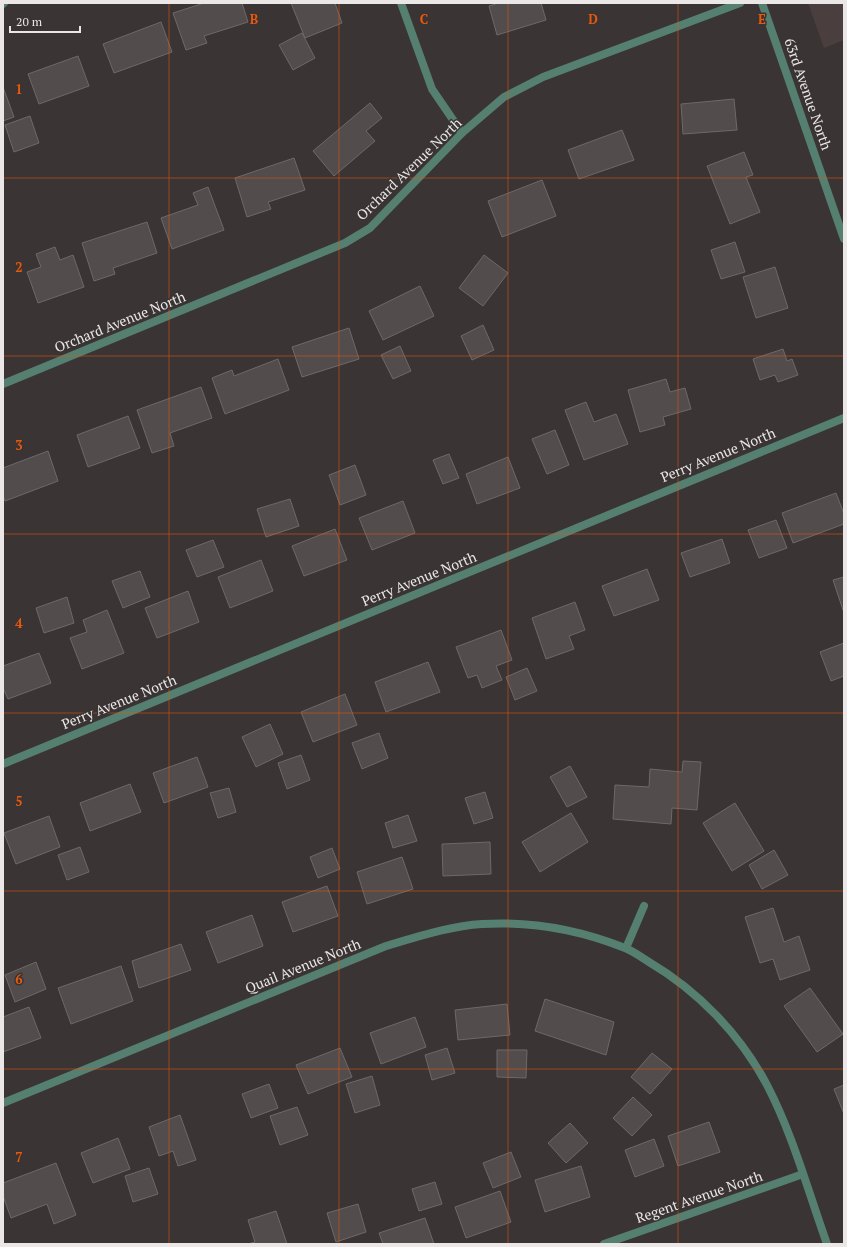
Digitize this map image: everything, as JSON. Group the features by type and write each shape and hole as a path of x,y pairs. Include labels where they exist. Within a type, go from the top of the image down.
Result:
{"street":[{"path":"401,3 432,89 462,133"},
{"name":"Orchard Avenue North","path":"3,384 345,243 370,228 462,133 504,97 542,77 740,3"},
{"name":"63rd Avenue North","path":"762,3 844,240"},
{"name":"Perry Avenue North","path":"3,764 844,418"},
{"path":"626,948 644,906"},
{"name":"Quail Avenue North","path":"3,1103 386,946 433,932 482,924 531,925 579,933 626,948 669,974 706,1005 740,1042 767,1085 787,1129 826,1244"},
{"name":"Regent Avenue North","path":"604,1244 803,1174"}],"shaded area":[{"path":"808,3 844,3 844,40 824,48"}],"building":[{"path":"204,3 242,3 248,22 204,36 207,43 186,50 173,13"},
{"path":"291,3 335,3 342,23 305,38"},
{"path":"499,3 541,3 546,20 497,35 489,6"},
{"path":"161,22 172,52 114,73 103,44"},
{"path":"302,33 315,58 293,70 279,45"},
{"path":"78,56 89,86 39,104 28,74"},
{"path":"3,87 14,117 3,121"},
{"path":"734,99 737,130 683,134 681,104"},
{"path":"370,103 382,118 366,131 375,141 334,176 313,151"},
{"path":"30,116 39,143 14,152 5,125"},
{"path":"622,130 634,160 579,179 568,150"},
{"path":"744,152 753,175 746,177 760,212 730,224 707,166"},
{"path":"294,158 305,190 268,202 271,209 247,217 235,178"},
{"path":"542,180 556,216 502,237 488,201"},
{"path":"208,187 224,230 172,249 161,218 198,205 193,193"},
{"path":"147,222 157,253 113,268 115,274 94,281 82,243"},
{"path":"735,242 745,272 721,279 711,250"},
{"path":"55,247 60,260 73,255 84,287 38,303 27,272 41,267 36,254"},
{"path":"484,255 508,273 483,306 459,288"},
{"path":"775,267 788,308 756,318 743,277"},
{"path":"420,286 434,316 383,340 369,311"},
{"path":"483,325 494,350 472,360 461,336"},
{"path":"349,328 359,359 302,377 292,347"},
{"path":"400,346 411,371 393,379 381,355"},
{"path":"783,349 787,361 792,359 798,375 778,382 775,375 760,380 753,359"},
{"path":"278,359 289,390 225,414 212,378 232,370 234,376"},
{"path":"666,379 670,392 685,388 691,409 663,417 665,425 640,432 628,390"},
{"path":"201,387 212,418 170,433 174,446 152,453 137,410"},
{"path":"586,402 594,422 616,414 628,444 584,460 565,410"},
{"path":"128,416 140,448 88,467 77,435"},
{"path":"555,430 569,465 547,474 532,439"},
{"path":"48,451 58,481 5,501 3,496 3,468"},
{"path":"449,454 459,478 443,484 433,460"},
{"path":"508,457 520,488 477,504 466,474"},
{"path":"355,465 366,495 340,505 329,475"},
{"path":"836,493 844,514 844,524 793,543 782,513"},
{"path":"290,499 299,526 266,537 257,509"},
{"path":"403,501 415,533 372,550 359,518"},
{"path":"776,520 787,548 759,558 748,530"},
{"path":"335,529 347,560 304,576 292,546"},
{"path":"722,539 730,563 690,577 681,553"},
{"path":"213,540 224,567 197,577 186,550"},
{"path":"261,560 273,591 230,608 218,577"},
{"path":"647,569 659,600 614,616 602,586"},
{"path":"140,571 150,597 123,608 112,581"},
{"path":"844,577 844,613 833,580"},
{"path":"188,591 199,622 157,638 145,608"},
{"path":"67,597 74,623 44,633 36,608"},
{"path":"575,602 585,630 569,636 574,649 546,659 532,618"},
{"path":"107,610 124,653 82,669 70,638 87,632 83,620"},
{"path":"501,630 512,660 496,666 502,680 482,688 477,675 468,678 456,647"},
{"path":"844,643 844,676 831,681 820,652"},
{"path":"39,653 51,683 8,699 3,690 3,666"},
{"path":"428,662 440,692 386,712 375,682"},
{"path":"527,668 537,691 515,700 506,677"},
{"path":"345,694 357,725 313,742 301,712"},
{"path":"270,724 283,754 256,767 242,737"},
{"path":"379,733 388,758 362,769 352,743"},
{"path":"301,755 310,780 287,789 278,763"},
{"path":"197,757 208,787 164,803 153,773"},
{"path":"683,761 701,762 697,810 672,808 671,824 613,819 615,785 649,787 650,769 682,772"},
{"path":"570,766 587,797 567,807 550,777"},
{"path":"130,784 141,812 90,831 80,803"},
{"path":"229,788 236,812 218,818 210,793"},
{"path":"485,792 493,818 474,824 465,798"},
{"path":"735,803 764,851 732,871 703,823"},
{"path":"571,813 588,842 540,872 522,842"},
{"path":"408,815 417,841 393,848 385,823"},
{"path":"49,816 60,847 16,864 4,833"},
{"path":"490,842 491,874 443,876 442,844"},
{"path":"80,847 89,872 67,880 58,855"},
{"path":"332,848 340,869 318,878 310,857"},
{"path":"774,850 788,875 762,889 749,865"},
{"path":"402,857 413,889 367,904 357,872"},
{"path":"327,886 338,916 293,932 282,902"},
{"path":"773,908 784,942 799,936 810,970 780,980 773,959 760,963 745,917"},
{"path":"252,915 263,946 218,963 206,932"},
{"path":"181,944 191,970 139,988 132,961"},
{"path":"36,962 46,989 15,1002 5,975"},
{"path":"121,966 133,1001 71,1024 58,988"},
{"path":"810,988 843,1034 817,1052 784,1006"},
{"path":"545,999 614,1022 606,1055 535,1031"},
{"path":"507,1004 510,1035 458,1040 455,1010"},
{"path":"29,1007 41,1038 3,1052 3,1017"},
{"path":"415,1017 426,1047 381,1064 370,1033"},
{"path":"340,1048 352,1077 308,1094 296,1065"},
{"path":"447,1048 455,1073 432,1080 425,1055"},
{"path":"497,1050 527,1050 526,1078 497,1077"},
{"path":"652,1053 672,1069 650,1094 631,1077"},
{"path":"372,1076 380,1105 355,1113 346,1084"},
{"path":"269,1084 278,1108 251,1118 242,1094"},
{"path":"844,1085 844,1114 834,1089"},
{"path":"633,1097 652,1115 632,1136 613,1118"},
{"path":"297,1107 308,1135 280,1145 270,1116"},
{"path":"180,1115 196,1160 178,1166 173,1151 159,1156 149,1127"},
{"path":"709,1122 720,1152 678,1166 668,1136"},
{"path":"570,1123 588,1143 566,1163 548,1143"},
{"path":"118,1138 130,1169 93,1183 81,1153"},
{"path":"654,1139 664,1166 635,1177 625,1150"},
{"path":"511,1152 521,1177 493,1188 483,1163"},
{"path":"56,1163 76,1215 54,1224 47,1204 11,1218 3,1196 3,1183"},
{"path":"581,1166 590,1197 545,1212 535,1180"},
{"path":"149,1168 158,1194 133,1202 125,1176"},
{"path":"435,1182 442,1204 419,1211 412,1189"},
{"path":"500,1191 511,1222 466,1238 455,1207"},
{"path":"358,1204 366,1232 336,1242 327,1213"},
{"path":"276,1211 287,1244 248,1244 255,1242 248,1220"},
{"path":"425,1218 434,1244 383,1244 379,1233"}]}
